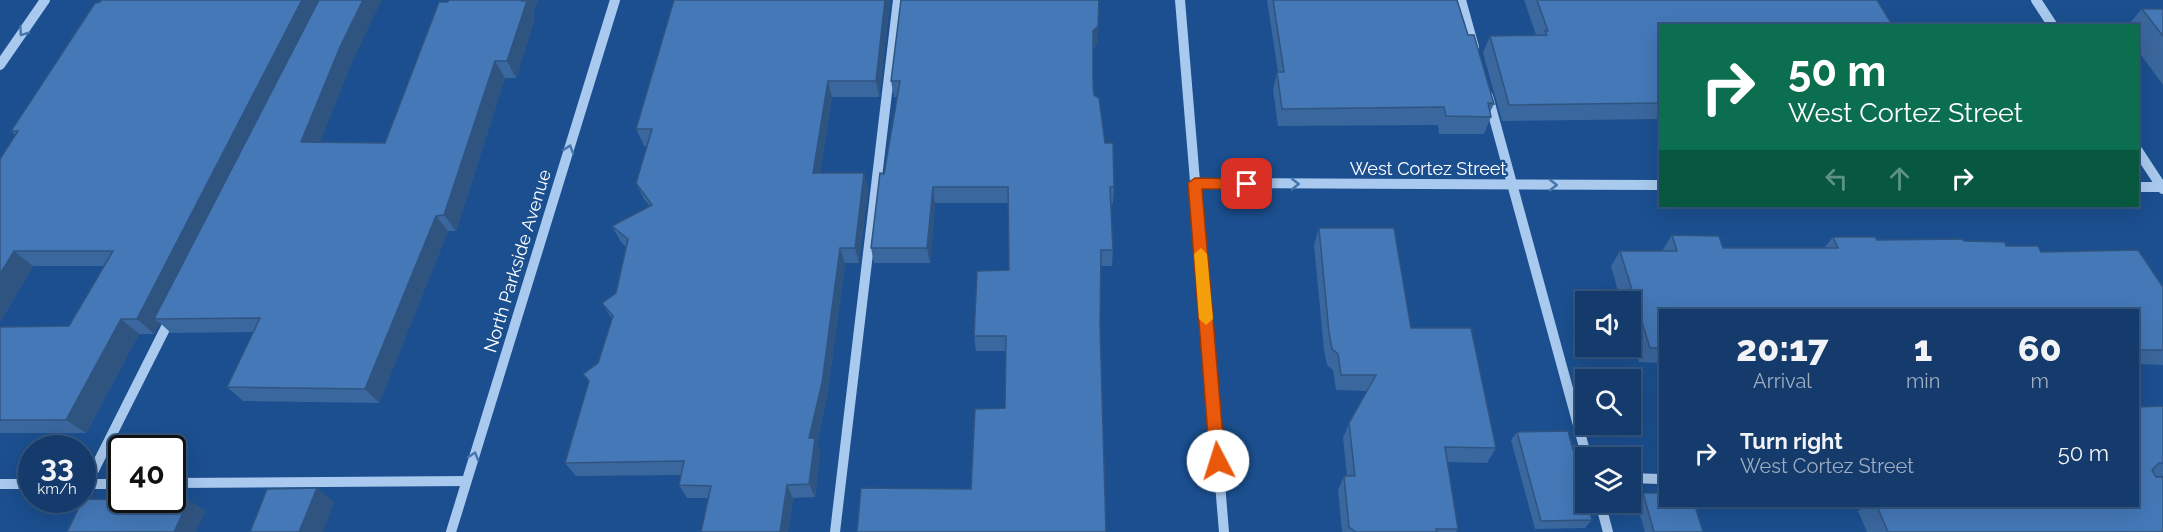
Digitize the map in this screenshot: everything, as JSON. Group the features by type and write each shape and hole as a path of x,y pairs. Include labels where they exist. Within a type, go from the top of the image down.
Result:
{"street":[{"path":"0,65 45,0"},
{"name":"North Parkside Avenue","path":"451,532 615,0"},
{"path":"835,532 898,0"},
{"path":"1179,0 1224,532"},
{"path":"1461,0 1477,57"},
{"path":"2036,0 2052,24"},
{"path":"1483,81 1584,447"},
{"path":"2139,152 2163,188"},
{"name":"West Cortez Street","path":"1195,183 1659,185"},
{"path":"2139,187 2163,188"},
{"path":"96,463 177,305"},
{"path":"1641,478 1659,479"},
{"path":"186,483 466,481"},
{"path":"0,484 18,484"},
{"path":"1603,513 1608,532"}],"building":[{"path":"101,0 302,0 137,319 121,319 66,420 0,420 0,327 69,326 113,251 14,251 0,274 0,159 18,131 11,131 95,3"},
{"path":"319,0 363,0 340,47 301,142 385,143 439,2 449,0 527,1 507,61 495,61 444,215 436,216 365,389 227,387 260,318 154,319"},
{"path":"674,0 885,0 876,81 828,81 813,173 864,173 855,248 840,248 822,383 809,438 815,438 809,484 787,485 780,532 701,532 711,486 679,485 684,461 565,463 589,381 583,374 598,363 613,316 602,303 616,293 628,239 612,226 652,205 636,183 652,129 636,129"},
{"path":"901,0 1099,0 1098,26 1093,31 1093,84 1094,95 1099,98 1105,143 1113,143 1114,187 1110,187 1113,250 1101,250 1100,325 1106,532 857,532 861,488 971,489 975,409 1005,408 1006,336 974,336 977,271 1009,270 1008,187 933,187 927,248 871,248 880,173 884,174 900,81 891,81"},
{"path":"1273,0 1457,0 1468,35 1474,35 1494,104 1488,103 1491,117 1446,116 1444,107 1282,109 1277,72 1284,72"},
{"path":"1537,0 1877,0 1892,24 1659,24 1659,103 1509,105 1490,36 1547,35 1545,31 1548,31"},
{"path":"2142,9 2163,9 2163,36"},
{"path":"1319,228 1394,228 1411,328 1471,328 1496,448 1445,447 1458,529 1436,529 1437,532 1356,532 1349,527 1344,476 1355,476 1349,423 1376,375 1341,375 1338,354 1332,349 1329,333"},
{"path":"1672,235 1719,236 1723,248 1838,248 1833,237 1875,237 1877,240 1962,239 1964,241 2005,242 2006,246 2038,246 2041,252 2138,250 2163,287 2163,350 2139,350 2139,309 1659,309 1659,348 1650,348 1641,319 1641,291 1632,291 1620,251 1677,251"},
{"path":"2163,406 2163,463 2159,463 2152,470 2156,477 2163,477 2163,532 1888,532 1877,507 2139,507 2139,407"},
{"path":"1568,431 1575,457 1575,513 1590,513 1592,520 1541,521 1517,432"},
{"path":"317,488 299,532 250,532 267,489"},
{"path":"1643,493 1659,493 1659,507 1695,507 1703,532 1654,532"},
{"path":"96,499 108,499 108,513 183,513 174,532 67,532 76,513 96,513"}],"slow traffic":[{"path":"1201,254 1206,319"}],"route":[{"path":"1218,461 1195,183 1247,184"}]}
